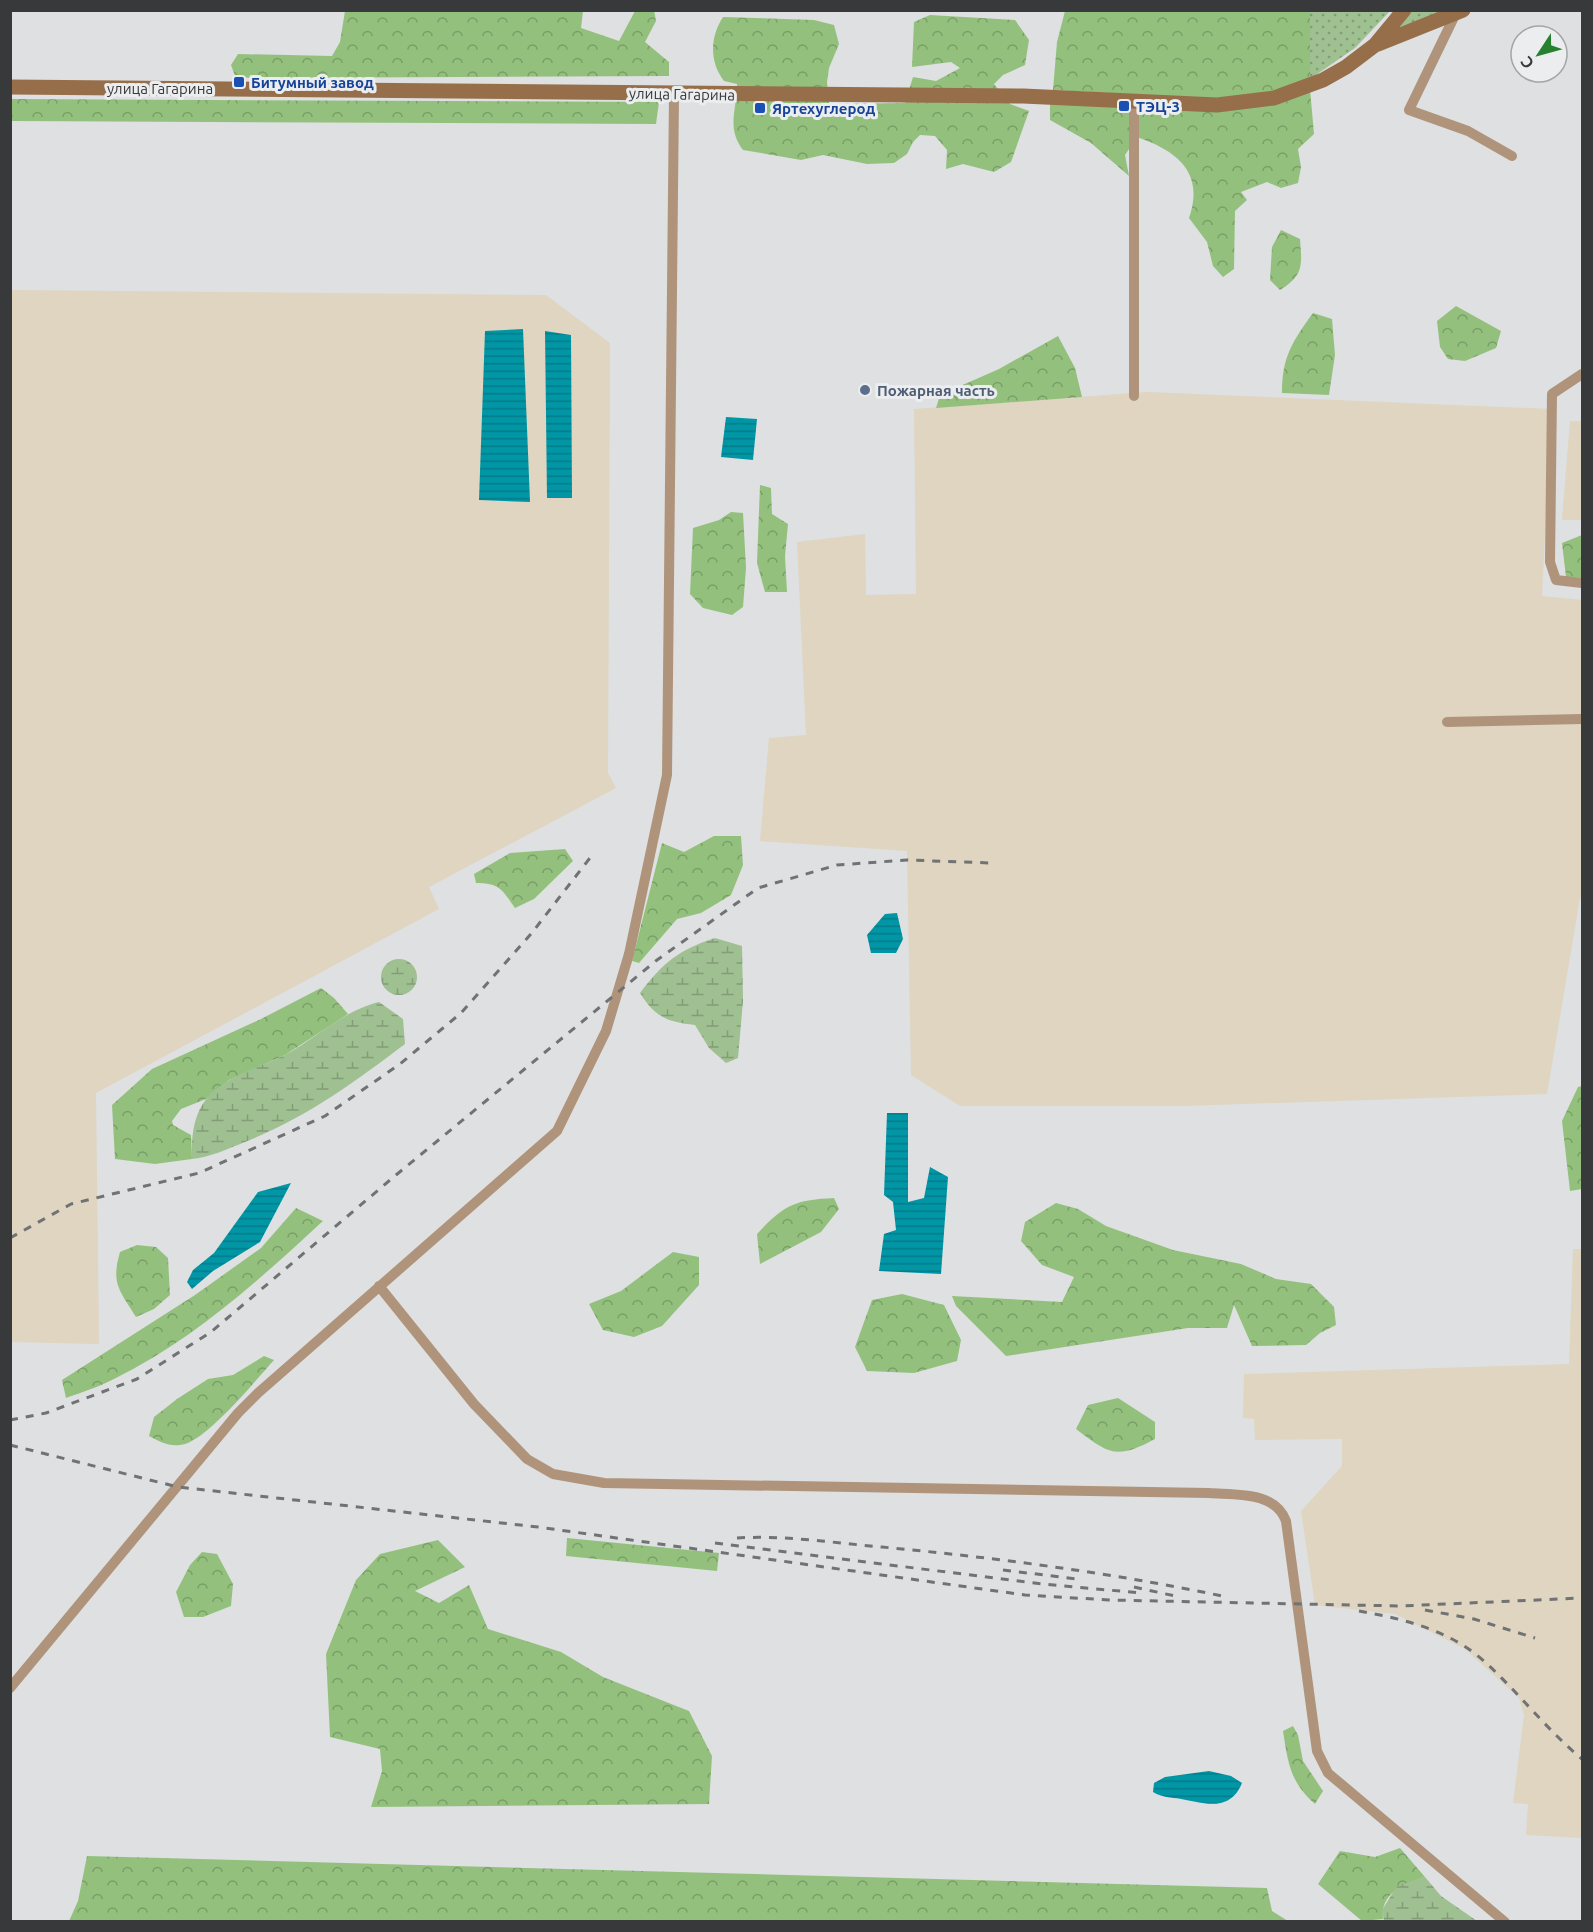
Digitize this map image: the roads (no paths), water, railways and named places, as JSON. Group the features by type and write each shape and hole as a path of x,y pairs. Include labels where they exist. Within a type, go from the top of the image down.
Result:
{"main road":[{"name":"улица Гагарина","path":"1375,45 1404,10"},
{"name":"улица Гагарина","path":"10,87 674,95 1023,96 1217,105 1274,98 1323,80 1375,45 1459,12"}],"street":[{"path":"1459,12 1409,110 1468,131 1512,156"},
{"path":"10,1689 238,1413 276,1375 557,1131 606,1031 629,954 667,775 674,95"},
{"path":"1134,102 1134,396"},
{"path":"1582,374 1552,394 1550,562 1556,579 1582,583"},
{"path":"1447,722 1582,719"},
{"path":"379,1286 495,1428 539,1468 567,1478 604,1483 1209,1493 1260,1498 1273,1503 1282,1510 1286,1521 1317,1751 1328,1773 1505,1922"}],"water":[{"path":"523,329 530,502 479,500 485,331"},
{"path":"545,331 571,335 572,498 547,498"},
{"path":"726,417 757,419 753,460 721,457"},
{"path":"897,913 903,939 896,953 871,953 867,935 885,914"},
{"path":"887,1113 908,1113 908,1202 924,1198 930,1167 948,1177 941,1274 879,1271 884,1234 896,1230 893,1202 884,1195"},
{"path":"291,1183 260,1242 213,1271 192,1289 187,1282 193,1270 214,1253 258,1192"},
{"path":"1209,1771 1231,1776 1242,1783 1230,1799 1215,1804 1167,1797 1153,1792 1154,1783 1165,1777"}],"railway":[{"path":"10,1238 71,1204 199,1173 325,1116 400,1064 461,1013 531,934 593,854"},
{"path":"10,1420 46,1413 137,1379 211,1332 396,1175 657,960 758,888 837,865 907,860 991,863"},
{"path":"10,1445 178,1487 538,1527 1025,1595 1109,1600 1400,1606 1582,1598"},
{"path":"737,1538 810,1540 969,1556 1055,1567 1227,1597"},
{"path":"715,1543 1042,1584 1141,1593"},
{"path":"1003,1570 1077,1579"},
{"path":"1134,1587 1175,1596"},
{"path":"1425,1610 1474,1619 1535,1638"},
{"path":"1359,1611 1426,1628 1442,1634 1471,1651 1485,1662 1582,1759"}],"place":[{"name":"Битумный завод","path":"239,82"},
{"name":"ТЭЦ-3","path":"1124,106"},
{"name":"Яртехуглерод","path":"760,108"},
{"name":"Пожарная часть","path":"865,390"}]}
